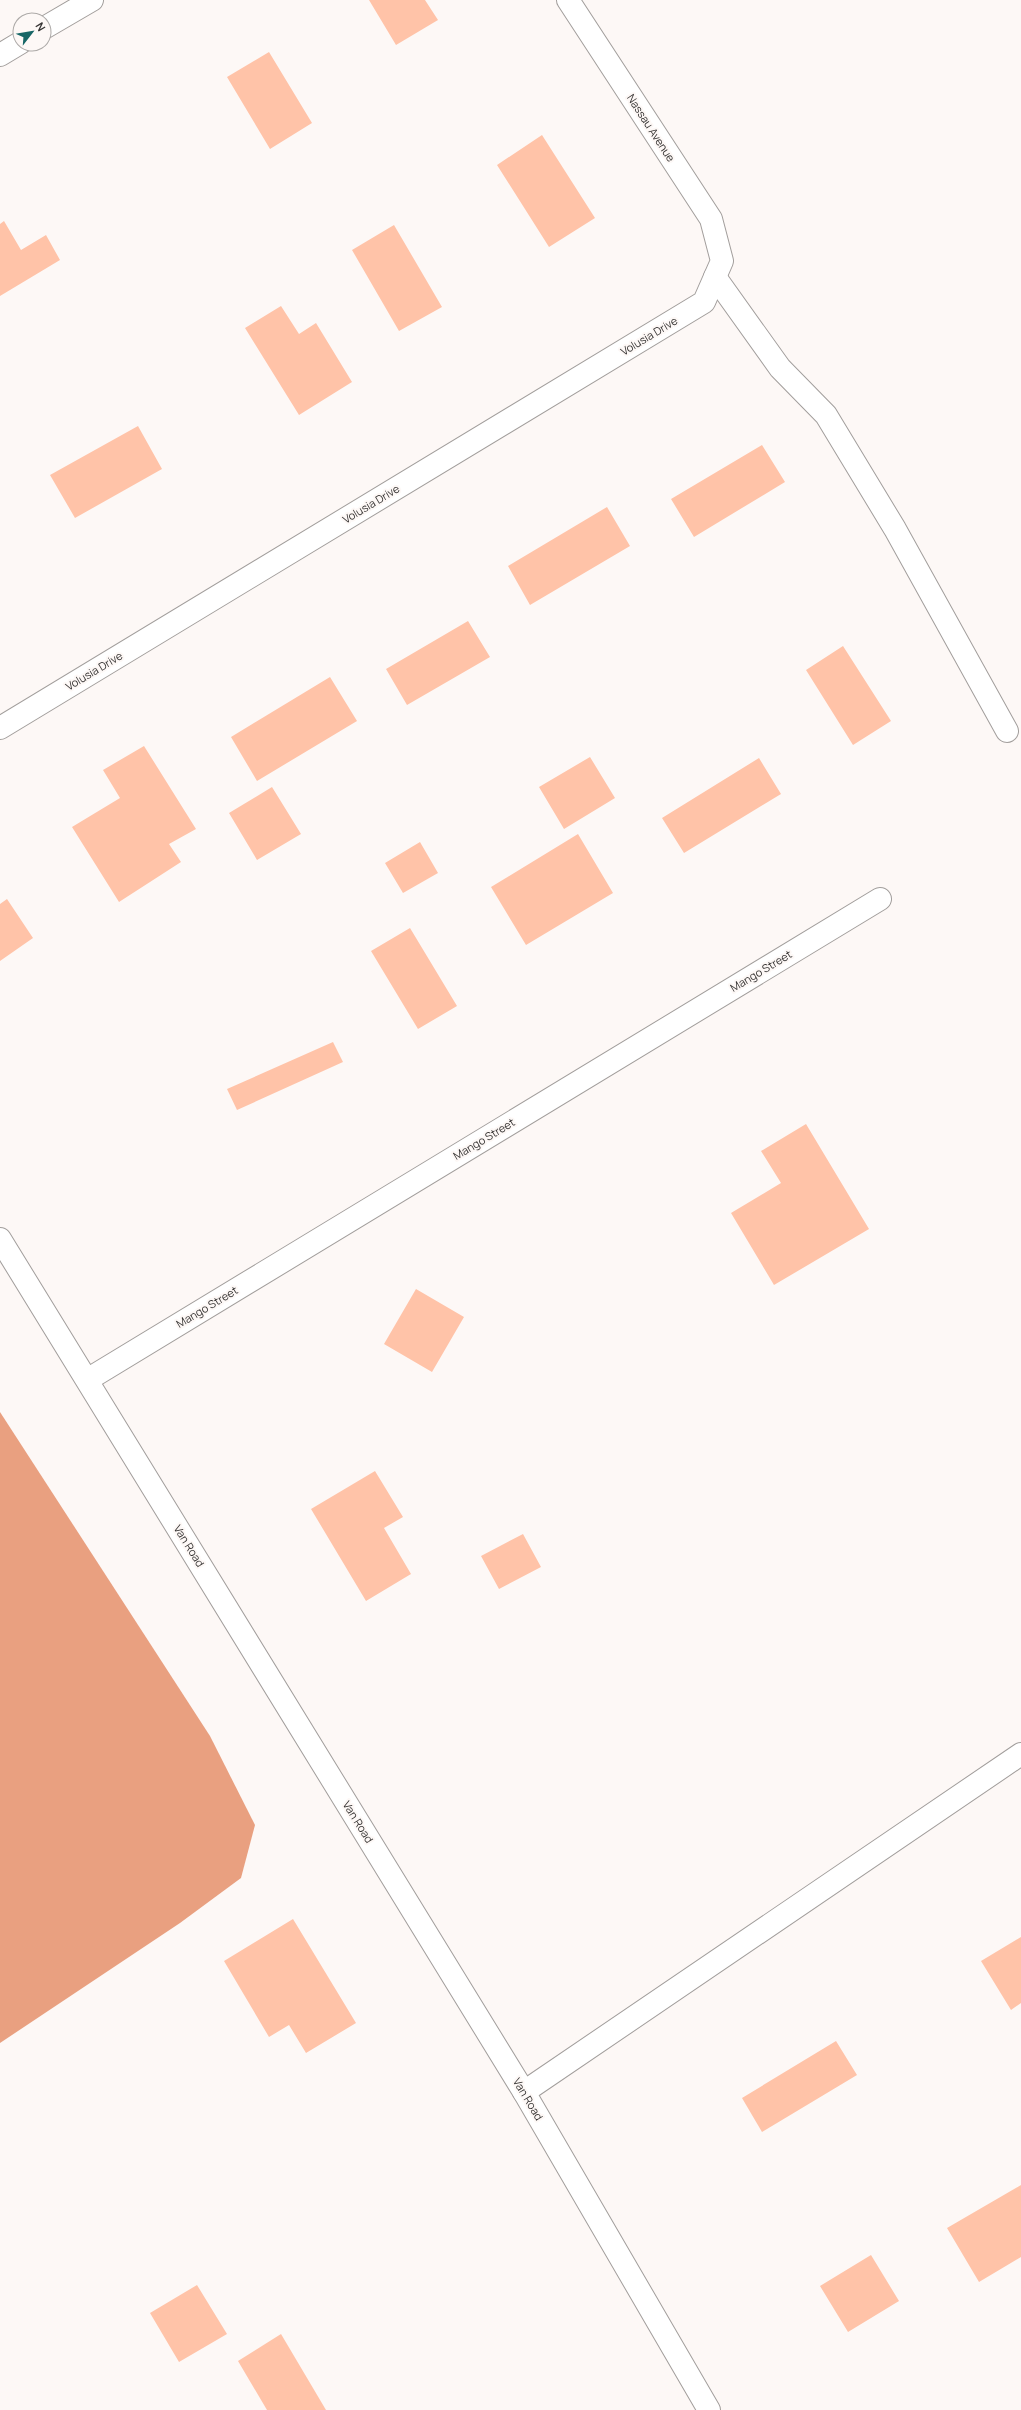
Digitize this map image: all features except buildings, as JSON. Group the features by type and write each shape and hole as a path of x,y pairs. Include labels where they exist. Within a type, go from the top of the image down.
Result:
{"street":[{"path":"52,23 92,0"},
{"name":"Nassau Avenue","path":"568,0 711,219 719,269"},
{"path":"0,55 12,48"},
{"path":"719,269 780,368 826,416 895,529 1007,731"},
{"name":"Volusia Drive","path":"0,728 704,302 719,269"},
{"name":"Mango Street","path":"87,1380 880,899"},
{"name":"Van Road","path":"0,1239 524,2092 709,2410"},
{"path":"524,2092 1021,1754"}],"shaded area":[{"path":"0,1412 210,1736 255,1825 241,1878 180,1923 0,2043"}]}
